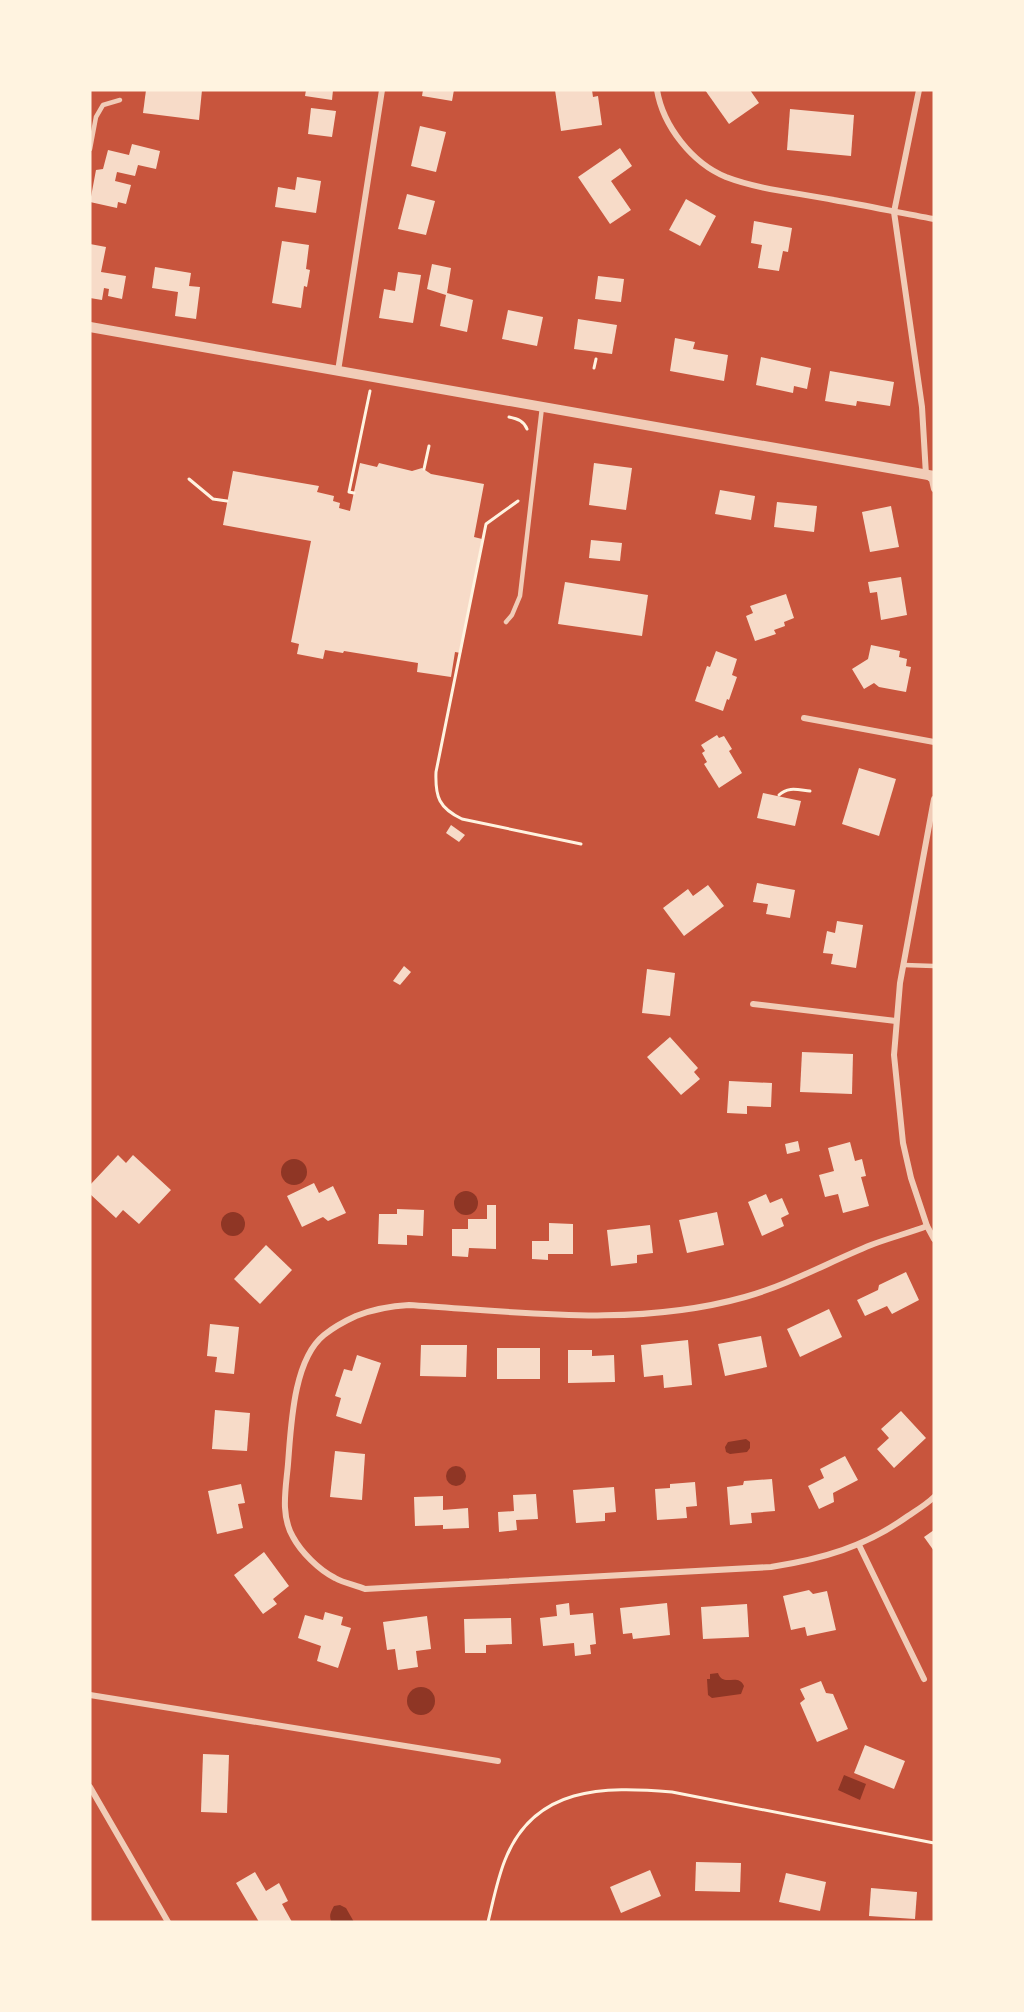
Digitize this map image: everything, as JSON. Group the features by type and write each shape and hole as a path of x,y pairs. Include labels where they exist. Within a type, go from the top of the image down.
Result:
{"street":[{"path":"338,371 382,90"},
{"path":"657,90 668,124 680,140 707,165 724,176 775,189 934,219"},
{"path":"919,90 894,212 930,476 934,489"},
{"path":"90,327 930,476"},
{"path":"804,718 934,742"},
{"path":"934,799 904,965 894,1055 903,1143 911,1178 927,1226 934,1239"},
{"path":"753,1004 896,1021"},
{"path":"927,1226 872,1245 754,1294 702,1306 640,1315 573,1316 410,1305 386,1306 344,1321 323,1335 312,1349 298,1381 292,1414 285,1493 286,1513 292,1536 307,1555 334,1578 365,1589 771,1567 801,1562 859,1545 887,1531 934,1497"},
{"path":"859,1545 924,1678"},
{"path":"90,1695 498,1761"},
{"path":"90,1787 168,1922"}],"lane":[{"path":"90,149 96,117 103,105 120,100"},
{"path":"506,622 512,615 520,596 542,407"},
{"path":"904,965 934,966"}],"path":[{"path":"594,368 596,358"},
{"path":"354,492 349,492 373,377"},
{"path":"370,390 377,392"},
{"path":"507,417 518,419 525,424 529,436"},
{"path":"424,469 429,446"},
{"path":"189,479 213,499 228,501"},
{"path":"520,493 518,502 486,524 436,772 437,795 449,813 462,819 581,844"},
{"path":"779,795 789,789 810,791"},
{"path":"488,1922 505,1860 519,1833 536,1814 558,1800 606,1789 672,1792 934,1843"}],"shaded area":[{"path":"294,1159 303,1163 307,1172 303,1181 294,1185 285,1181 281,1172 285,1163"},
{"path":"466,1191 475,1194 478,1203 475,1212 466,1215 457,1212 454,1203 457,1194"},
{"path":"233,1212 238,1213 244,1219 244,1229 238,1235 233,1236 228,1235 222,1229 221,1224 222,1219 228,1213"},
{"path":"746,1439 750,1442 747,1452 730,1454 726,1452 725,1447 728,1442"},
{"path":"456,1466 463,1469 466,1476 463,1483 456,1486 449,1483 446,1476 449,1469"},
{"path":"718,1673 723,1679 741,1682 744,1686 741,1694 712,1698 708,1695 707,1679 710,1679 710,1674"},
{"path":"421,1687 431,1691 435,1701 431,1711 421,1715 411,1711 407,1701 411,1691"},
{"path":"844,1775 866,1784 860,1800 838,1790"},
{"path":"340,1905 346,1908 354,1922 331,1921 330,1915 334,1906"}],"building":[{"path":"146,90 202,90 199,120 143,113"},
{"path":"306,90 333,90 332,100 305,96"},
{"path":"423,90 454,90 452,101 422,96"},
{"path":"555,90 592,90 593,97 598,96 602,125 561,131"},
{"path":"705,90 750,90 759,103 729,124"},
{"path":"311,108 336,111 332,137 308,134"},
{"path":"790,109 854,115 851,156 787,150"},
{"path":"420,126 446,132 436,172 411,166"},
{"path":"132,144 160,151 156,169 138,165 135,176 117,172 115,181 131,185 126,204 118,202 117,208 90,202 96,170 103,169 108,150 129,155"},
{"path":"620,148 632,166 611,181 631,210 610,224 578,177"},
{"path":"297,177 321,181 316,213 275,207 278,187 295,190"},
{"path":"407,194 435,201 426,235 398,229"},
{"path":"686,199 716,216 700,246 669,230"},
{"path":"754,221 792,228 788,252 783,251 779,271 758,268 762,245 751,243"},
{"path":"282,241 309,245 306,269 310,270 307,287 304,286 301,308 272,303"},
{"path":"90,244 106,247 101,272 126,276 122,299 108,296 109,289 104,288 102,300 90,298"},
{"path":"432,264 451,268 447,293 473,300 467,332 440,326 446,295 427,289"},
{"path":"155,267 191,273 189,286 200,287 196,319 175,316 178,292 152,288"},
{"path":"398,272 421,275 413,323 379,318 384,289 395,291"},
{"path":"598,276 624,279 621,302 595,299"},
{"path":"508,310 543,317 537,346 502,339"},
{"path":"578,319 617,325 612,354 574,349"},
{"path":"675,338 695,342 693,349 728,355 724,381 670,371"},
{"path":"761,357 811,368 807,389 794,386 793,393 756,385"},
{"path":"830,371 894,382 890,406 857,401 856,406 825,401"},
{"path":"360,463 377,467 379,463 412,471 422,468 431,474 484,484 474,537 482,539 461,653 455,652 451,677 417,672 418,663 344,651 343,653 325,650 323,659 297,654 299,644 291,642 311,541 223,525 233,471 319,486 317,492 334,496 333,501 340,503 339,508 350,511"},
{"path":"594,463 632,468 626,510 589,505"},
{"path":"720,490 755,496 751,520 715,514"},
{"path":"777,502 817,506 814,532 774,527"},
{"path":"891,506 899,547 870,552 862,512"},
{"path":"591,540 622,543 620,561 589,558"},
{"path":"901,577 907,615 881,620 877,592 870,593 868,582"},
{"path":"565,582 648,595 642,636 558,624"},
{"path":"786,594 794,618 784,622 785,626 774,630 776,634 755,641 746,616 753,613 750,606"},
{"path":"871,645 900,651 899,657 907,659 906,666 911,667 906,692 879,687 874,683 864,689 852,669 868,659"},
{"path":"716,651 737,659 732,675 737,677 723,711 695,701 707,666 710,667"},
{"path":"717,735 719,738 724,736 732,749 729,751 742,773 719,788 704,764 707,762 701,745"},
{"path":"859,768 896,779 879,836 842,824"},
{"path":"763,793 801,801 795,826 757,818"},
{"path":"451,825 465,835 459,842 446,833"},
{"path":"757,883 795,890 790,918 766,914 768,904 753,902"},
{"path":"708,885 724,906 684,936 663,908 688,889 693,896"},
{"path":"837,921 863,925 856,968 831,964 833,954 823,953 827,931 835,933"},
{"path":"404,966 411,972 400,985 393,981"},
{"path":"647,969 675,973 670,1016 642,1013"},
{"path":"670,1037 698,1068 694,1072 700,1079 681,1095 647,1057"},
{"path":"802,1052 853,1054 852,1094 800,1092"},
{"path":"729,1081 772,1083 771,1107 747,1106 747,1114 727,1113"},
{"path":"798,1141 800,1151 787,1154 785,1144"},
{"path":"850,1142 855,1161 862,1159 866,1176 861,1177 869,1206 843,1213 838,1194 825,1197 819,1175 834,1171 828,1148"},
{"path":"118,1155 126,1163 133,1155 171,1190 139,1224 123,1210 116,1218 90,1194 90,1185"},
{"path":"314,1183 319,1193 333,1186 346,1213 328,1221 323,1217 302,1227 287,1196"},
{"path":"766,1194 770,1203 782,1198 789,1214 781,1218 784,1226 762,1236 748,1202"},
{"path":"487,1205 496,1205 496,1249 469,1248 468,1257 452,1256 452,1229 468,1229 468,1219 487,1219"},
{"path":"397,1209 424,1210 423,1236 407,1235 407,1245 378,1244 379,1214 397,1214"},
{"path":"717,1212 724,1245 687,1253 679,1220"},
{"path":"549,1223 573,1224 573,1254 548,1254 548,1260 532,1259 532,1241 549,1241"},
{"path":"650,1225 653,1253 637,1255 637,1263 611,1266 607,1230"},
{"path":"266,1245 292,1270 260,1304 234,1279"},
{"path":"906,1272 919,1300 892,1314 887,1306 865,1316 857,1300 878,1290 879,1285"},
{"path":"829,1309 842,1337 800,1357 787,1329"},
{"path":"210,1324 239,1327 234,1374 215,1372 217,1357 207,1356"},
{"path":"761,1336 767,1367 725,1376 718,1344"},
{"path":"688,1340 692,1385 664,1388 663,1375 644,1377 641,1345"},
{"path":"421,1345 467,1345 466,1377 420,1376"},
{"path":"497,1348 540,1348 540,1379 497,1379"},
{"path":"568,1350 592,1350 592,1356 614,1355 615,1382 568,1383"},
{"path":"357,1355 381,1363 361,1424 336,1416 341,1398 335,1396 344,1369 352,1371"},
{"path":"215,1410 250,1413 247,1451 212,1449"},
{"path":"901,1411 926,1438 894,1468 877,1449 889,1438 881,1429"},
{"path":"335,1451 365,1454 362,1500 330,1497"},
{"path":"845,1456 858,1480 833,1493 834,1502 819,1509 808,1486 824,1478 820,1469"},
{"path":"772,1479 775,1511 751,1513 752,1523 730,1525 727,1487 743,1485 744,1481"},
{"path":"695,1482 697,1506 686,1507 687,1518 657,1520 655,1489 670,1488 670,1484"},
{"path":"241,1484 245,1503 238,1504 243,1528 217,1534 208,1491"},
{"path":"614,1487 616,1512 605,1513 605,1521 576,1523 573,1490"},
{"path":"536,1494 538,1519 516,1520 517,1530 499,1532 498,1512 514,1511 513,1495"},
{"path":"443,1496 443,1510 468,1508 469,1528 443,1529 443,1525 415,1526 414,1497"},
{"path":"934,1530 934,1551 924,1537"},
{"path":"264,1552 289,1586 273,1599 277,1604 263,1614 234,1575"},
{"path":"809,1590 813,1594 827,1591 836,1630 807,1636 805,1627 791,1630 783,1596"},
{"path":"569,1603 570,1615 593,1613 596,1644 590,1645 591,1654 575,1656 574,1643 543,1646 540,1618 557,1616 556,1605"},
{"path":"667,1603 670,1635 633,1639 632,1633 623,1634 620,1608"},
{"path":"747,1604 749,1637 703,1639 701,1607"},
{"path":"325,1612 343,1617 341,1625 351,1628 338,1668 317,1661 321,1646 298,1638 305,1615 323,1620"},
{"path":"427,1616 431,1649 416,1651 418,1667 398,1670 395,1649 387,1650 383,1622"},
{"path":"511,1618 512,1644 486,1645 486,1653 465,1653 464,1619"},
{"path":"821,1681 826,1693 833,1694 848,1729 817,1742 800,1703 805,1699 800,1689"},
{"path":"865,1745 905,1761 894,1789 854,1773"},
{"path":"203,1754 229,1755 227,1813 201,1812"},
{"path":"696,1862 741,1863 740,1892 695,1891"},
{"path":"650,1870 661,1896 621,1913 610,1887"},
{"path":"255,1872 266,1891 279,1883 288,1901 282,1904 292,1922 259,1922 236,1883"},
{"path":"786,1873 826,1882 820,1911 779,1902"},
{"path":"871,1888 917,1892 915,1919 869,1916"}]}
